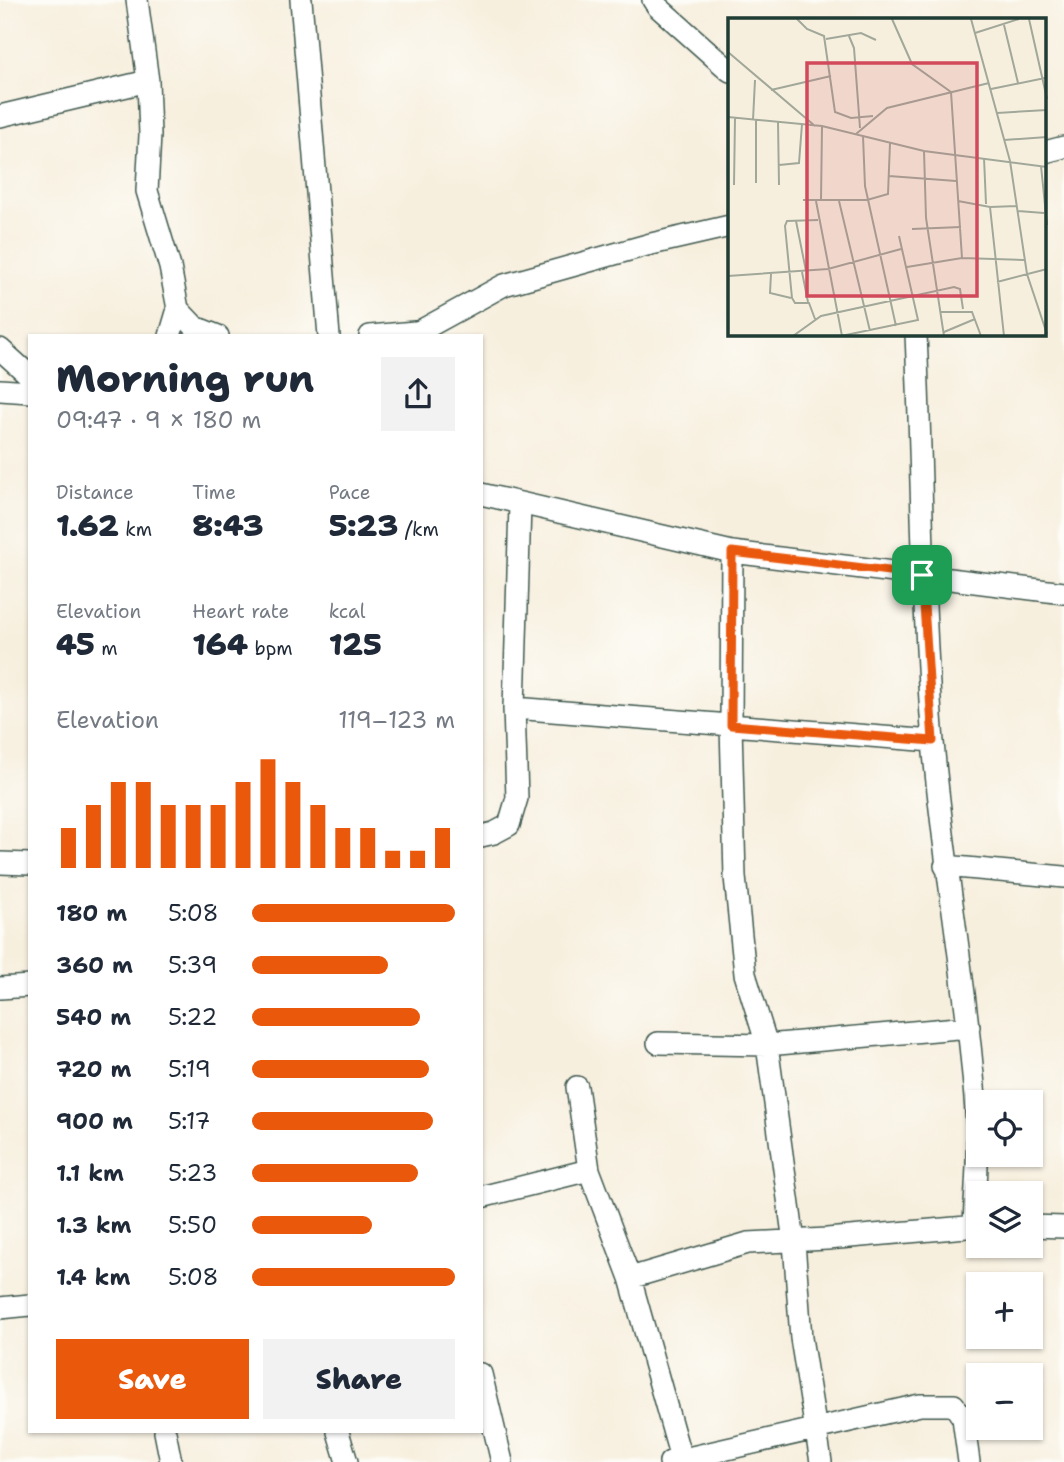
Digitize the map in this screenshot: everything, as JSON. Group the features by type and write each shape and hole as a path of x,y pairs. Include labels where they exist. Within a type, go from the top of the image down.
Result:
{"street":[{"path":"137,0 148,81 150,135 147,191 170,267 178,309 171,334"},
{"path":"301,0 329,334"},
{"path":"653,0 728,69"},
{"path":"0,116 148,81"},
{"path":"1046,152 1064,147"},
{"path":"413,334 504,285 647,245 728,226"},
{"path":"178,309 195,327 213,334"},
{"path":"916,336 922,575 933,741 945,866 969,1027 977,1128 976,1181"},
{"path":"0,349 28,374"},
{"path":"0,390 28,392"},
{"path":"483,495 732,552 1064,593"},
{"path":"483,835 509,824 517,799 514,708 520,505"},
{"path":"732,552 731,725 735,877 745,974 767,1045 794,1242 801,1338 821,1462"},
{"path":"514,708 933,741"},
{"path":"0,863 28,863"},
{"path":"945,866 1064,877"},
{"path":"0,988 28,986"},
{"path":"658,1043 767,1045 969,1027"},
{"path":"577,1087 589,1170 630,1278 677,1461 920,1405 954,1405 963,1418 969,1462"},
{"path":"483,1196 589,1170"},
{"path":"630,1278 748,1243 794,1242 966,1227"},
{"path":"1043,1227 1064,1227"},
{"path":"0,1308 28,1305"},
{"path":"483,1382 502,1462"},
{"path":"165,1433 172,1462"},
{"path":"338,1433 346,1462"}],"route":[{"path":"732,552 922,575 933,741 731,725 732,552"}]}
